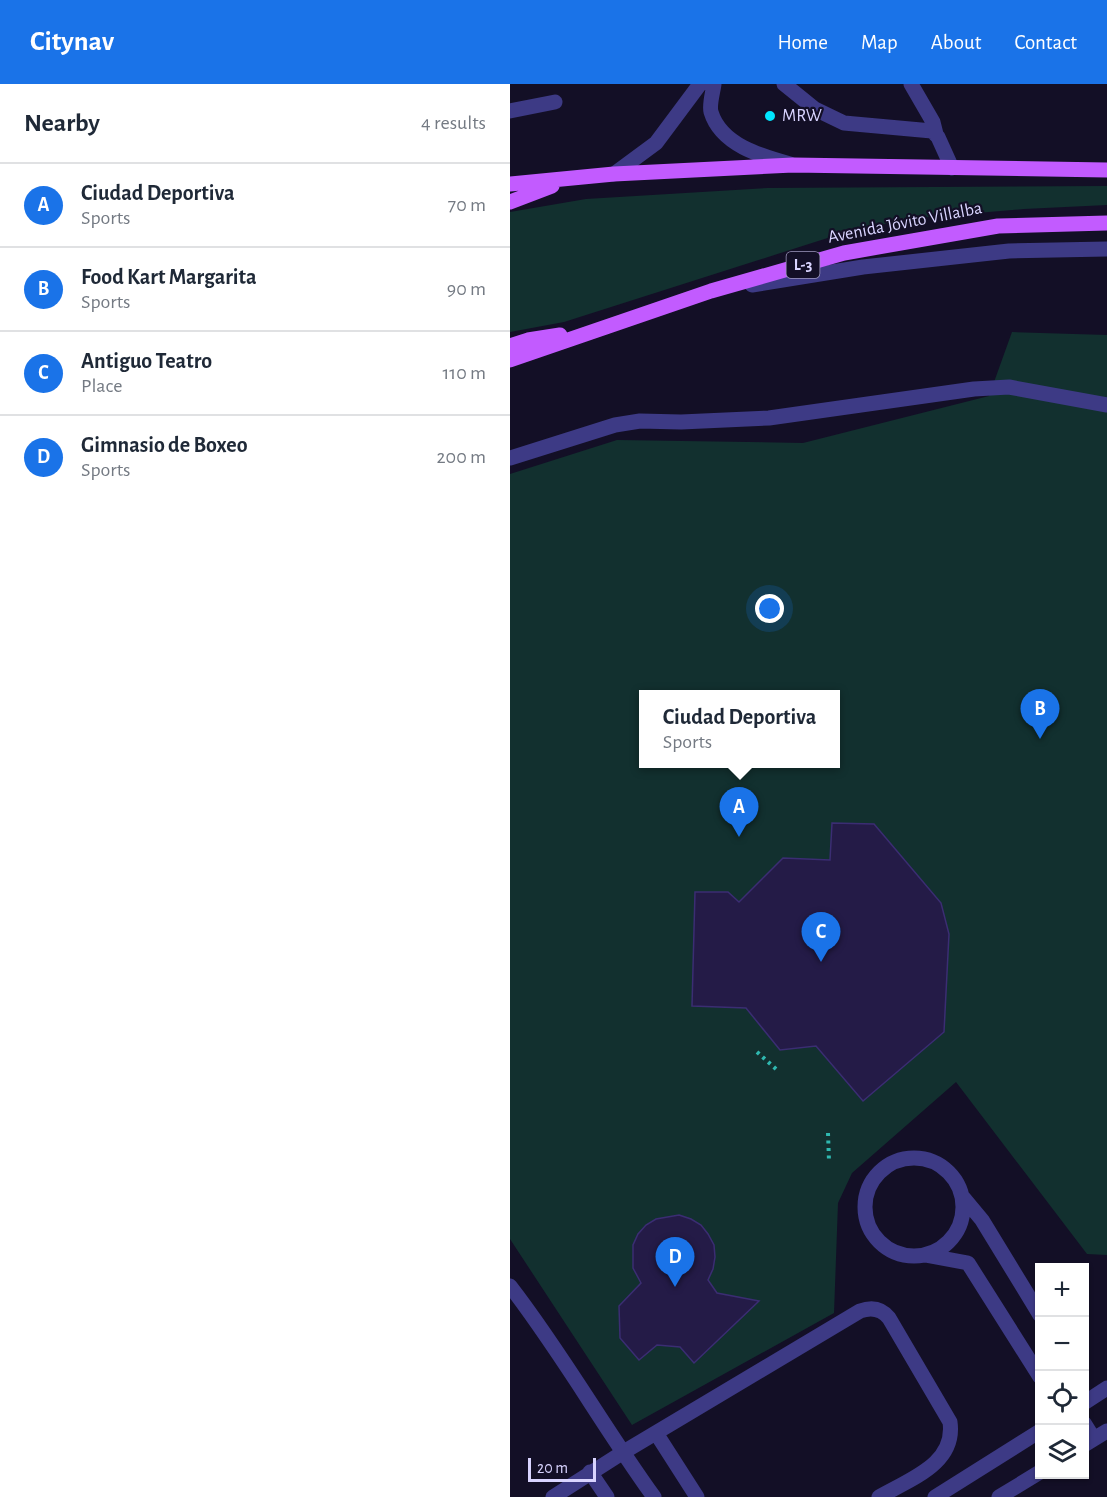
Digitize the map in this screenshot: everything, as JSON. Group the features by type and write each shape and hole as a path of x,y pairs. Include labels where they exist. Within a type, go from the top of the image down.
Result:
{"main road":[{"path":"512,184 614,174 793,165 1107,170"},
{"path":"510,202 568,180"},
{"name":"Avenida Jóvito Villalba","path":"510,360 711,291 843,253 998,225 1107,223"},
{"path":"510,346 528,340 591,331"}],"street":[{"path":"614,174 656,143 700,84"},
{"path":"714,84 711,111 724,134 754,154 793,165"},
{"path":"784,84 815,109 844,123 932,131 936,134"},
{"path":"911,84 933,122 936,134 952,168"},
{"path":"510,111 555,102"},
{"path":"711,291 863,267 1009,251 1107,249"},
{"path":"510,458 615,425 640,421 681,422 769,418 974,389 1009,387 1107,405"},
{"path":"1035,1307 982,1220 962,1196 954,1178 939,1165 921,1159 902,1160 885,1167 871,1181 865,1200 866,1219 873,1236 888,1249 906,1256 925,1255 968,1263 1036,1371"},
{"path":"925,1255 943,1247 956,1233 963,1215 962,1196"},
{"path":"510,1286 654,1497"},
{"path":"553,1497 590,1472 860,1311 874,1308 885,1313 889,1318 950,1422 951,1430 951,1439 944,1455 928,1469 879,1497"},
{"path":"1089,1400 1107,1388"},
{"path":"1089,1442 1107,1431"},
{"path":"656,1433 697,1497"},
{"path":"935,1497 1035,1434"},
{"path":"590,1472 607,1497"},
{"path":"999,1497 1035,1475"}],"path":[{"path":"757,1052 776,1068"},
{"path":"828,1133 829,1161"}],"green space":[{"path":"1107,186 1107,205 906,219 837,235 564,322 510,332 510,212 586,199 768,188"},
{"path":"1012,332 1107,335 1107,1255 1087,1254 956,1082 852,1173 838,1203 834,1313 632,1425 510,1239 510,474 617,440 803,443 989,396"}],"building":[{"path":"832,823 874,824 941,903 949,934 944,1032 863,1101 816,1046 780,1050 746,1008 692,1006 695,892 728,892 739,902 783,858 830,860"},
{"path":"679,1215 701,1225 714,1245 713,1269 708,1280 717,1293 759,1301 694,1363 680,1347 657,1345 639,1360 620,1338 619,1306 641,1283 633,1268 633,1245 638,1234 646,1225 656,1219"}],"place":[{"name":"MRW","path":"770,116"},
{"name":"Food Kart Margarita","path":"1040,739"},
{"name":"Ciudad Deportiva","path":"739,837"},
{"name":"Antiguo Teatro","path":"821,962"},
{"name":"Gimnasio de Boxeo","path":"675,1287"}]}
